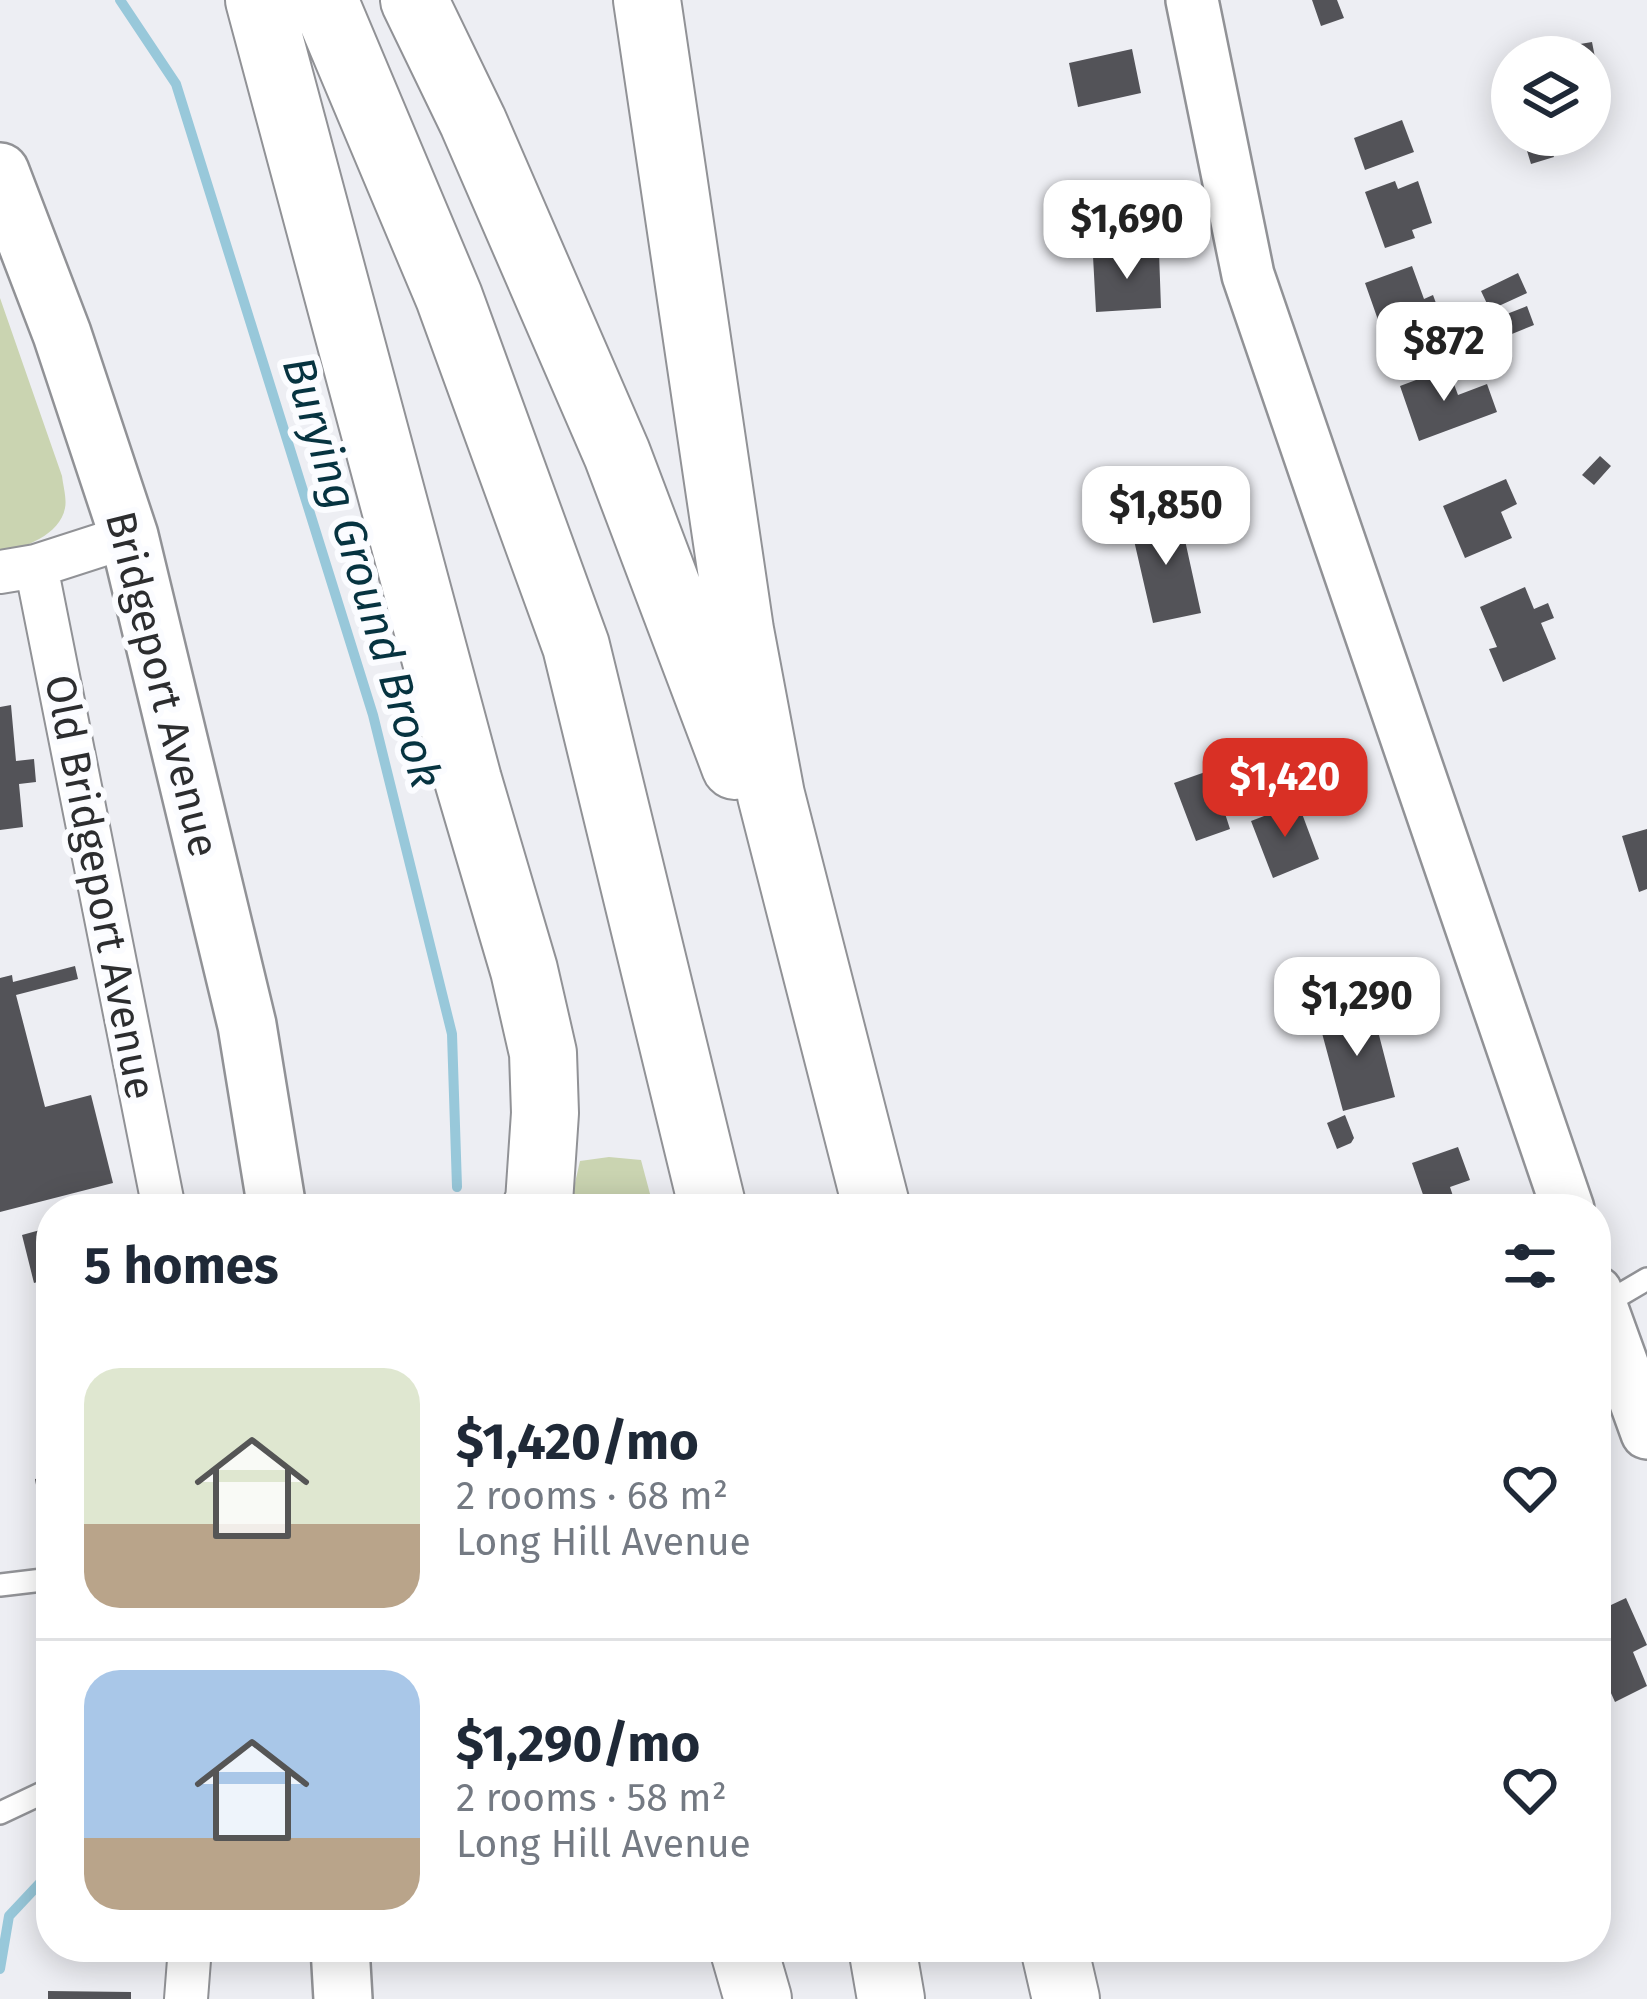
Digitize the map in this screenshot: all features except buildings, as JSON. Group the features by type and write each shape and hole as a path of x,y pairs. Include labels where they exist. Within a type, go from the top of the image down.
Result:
{"highway":[{"path":"260,0 529,991 544,1072 540,1194"},
{"path":"324,0 449,297 576,646 709,1194"},
{"path":"414,0 473,122 617,454 747,799 856,1121"},
{"path":"647,0 740,631 771,795 873,1194"},
{"path":"747,1962 758,1999"},
{"path":"885,1962 891,1999"},
{"path":"1057,1962 1066,1999"}],"main road":[{"name":"Bridgeport Avenue","path":"0,172 62,334 129,536 247,1025 275,1194"},
{"path":"341,1962 343,1999"}],"street":[{"path":"1192,0 1247,274 1563,1194"},
{"path":"18,569 129,536"},
{"name":"Old Bridgeport Avenue","path":"18,569 161,1194"},
{"path":"1611,1332 1647,1433"},
{"path":"186,1999 189,1962"}],"lane":[{"path":"1611,1294 1647,1280"},
{"path":"0,1585 36,1581"},
{"path":"0,1814 36,1796"}],"green space":[{"path":"0,298 62,476 66,500 62,517 49,533 0,553"},
{"path":"641,1160 650,1194 572,1194 580,1161"}],"waterway":[{"name":"Burying Ground Brook","path":"120,0 176,84 373,715 452,1034 457,1187"},
{"name":"Burying Ground Brook","path":"0,1969 9,1916 36,1887"}]}
